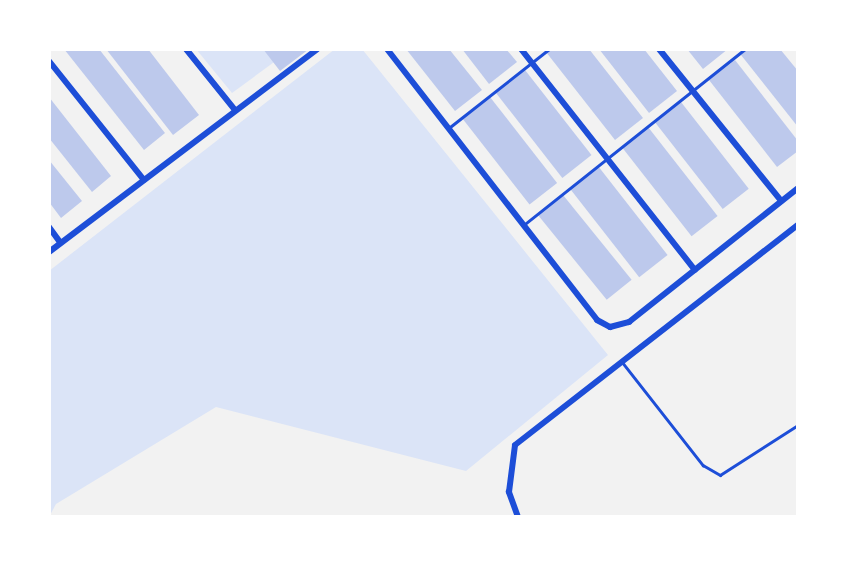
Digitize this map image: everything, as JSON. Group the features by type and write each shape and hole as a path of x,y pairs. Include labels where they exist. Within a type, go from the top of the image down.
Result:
{"street":[{"path":"186,49 235,110"},
{"path":"49,252 317,49"},
{"path":"387,49 597,320 619,327 639,315 798,188"},
{"path":"521,49 695,270"},
{"path":"659,49 781,201"},
{"path":"49,61 144,180"},
{"path":"518,517 509,492 515,445 798,225"},
{"path":"49,227 61,242"}],"lane":[{"path":"448,129 549,49"},
{"path":"523,226 746,49"},
{"path":"621,361 703,465 720,475 798,425"}],"shaded area":[{"path":"196,49 292,49 232,93"},
{"path":"335,49 362,49 608,355 466,471 216,407 56,504 49,517 49,271"}],"building":[{"path":"64,49 99,49 165,133 144,150"},
{"path":"106,49 148,49 199,115 173,135"},
{"path":"263,49 309,49 280,71"},
{"path":"406,49 449,49 482,90 455,111"},
{"path":"462,49 506,49 517,62 489,84"},
{"path":"550,49 589,49 643,118 615,140 546,52"},
{"path":"599,49 644,49 677,91 649,113"},
{"path":"687,49 728,49 703,69"},
{"path":"748,49 780,49 798,71 798,127 741,55"},
{"path":"735,60 798,141 798,151 777,167 709,80"},
{"path":"525,70 591,155 562,178 496,93"},
{"path":"49,97 111,176 92,192 49,138"},
{"path":"490,97 557,183 530,204 462,119"},
{"path":"681,102 749,189 723,209 655,122"},
{"path":"648,127 718,216 692,236 622,147"},
{"path":"49,160 82,201 61,218 49,202"},
{"path":"598,166 668,255 639,277 570,188"},
{"path":"563,195 632,280 607,300 538,215"}]}
